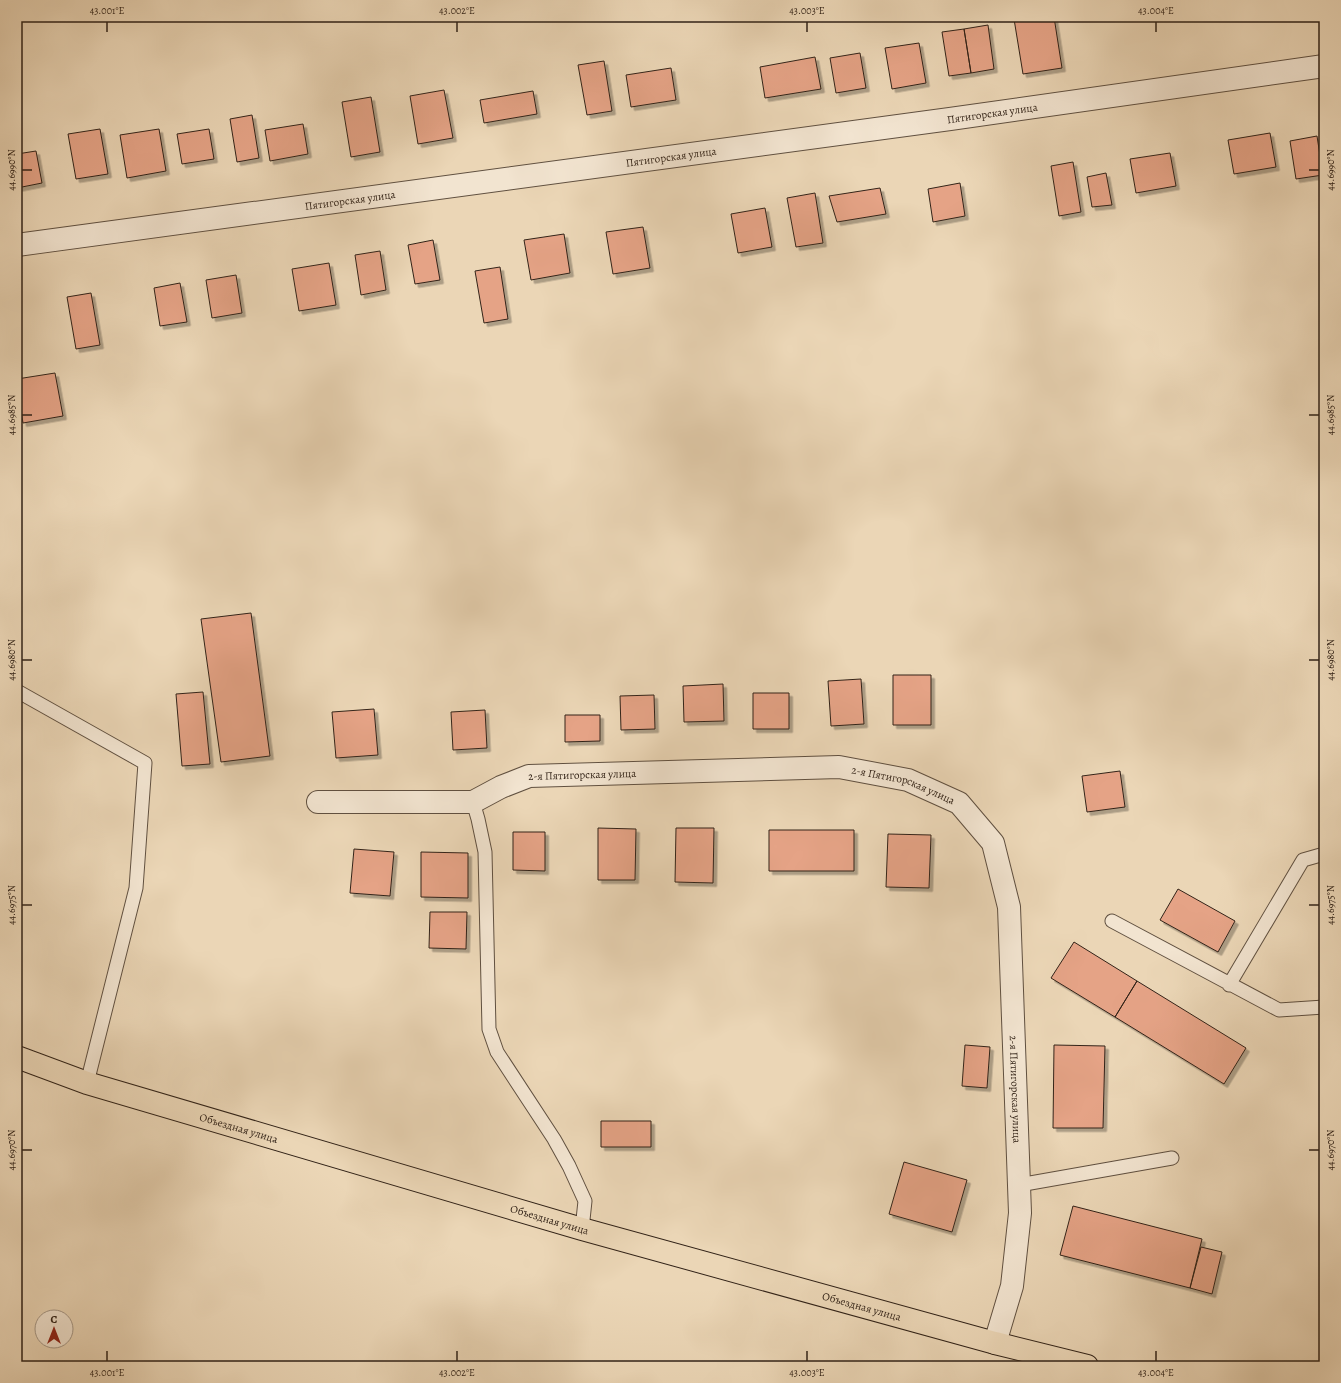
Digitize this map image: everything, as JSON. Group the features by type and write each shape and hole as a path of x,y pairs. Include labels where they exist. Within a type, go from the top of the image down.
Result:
{"main road":[{"name":"Объездная улица","path":"17,1057 87,1082 582,1229 995,1343 1087,1366"}],"street":[{"name":"Пятигорская улица","path":"17,245 942,120 1324,66"},
{"name":"2-я Пятигорская улица","path":"318,802 473,802 501,787 529,776 840,767 908,780 959,803 993,843 1009,907 1020,1213 1012,1286 995,1343"}],"lane":[{"path":"17,691 145,763 136,888 87,1082"},
{"path":"473,802 485,852 489,1029 497,1052 554,1139 569,1166 585,1201 582,1229"},
{"path":"1229,985 1303,860 1324,854"},
{"path":"1112,921 1229,985 1279,1010 1324,1007"},
{"path":"1019,1185 1172,1158"}],"building":[{"path":"1028,17 1054,17 1062,68 1023,74 1014,19"},
{"path":"988,25 994,69 971,73 964,29"},
{"path":"964,29 971,73 949,76 942,32"},
{"path":"919,43 926,83 892,89 885,48"},
{"path":"860,53 866,88 836,93 830,58"},
{"path":"815,57 821,89 765,98 760,67"},
{"path":"604,61 612,111 587,115 578,65"},
{"path":"671,68 676,100 631,107 626,75"},
{"path":"444,90 453,138 418,144 410,96"},
{"path":"533,91 537,114 484,123 480,100"},
{"path":"371,97 380,152 351,157 342,102"},
{"path":"252,115 259,158 237,162 230,119"},
{"path":"303,124 308,154 270,161 265,130"},
{"path":"100,129 108,174 76,179 68,134"},
{"path":"159,129 166,171 127,178 120,135"},
{"path":"209,129 214,159 182,164 177,134"},
{"path":"1270,133 1276,167 1234,174 1228,140"},
{"path":"1317,136 1323,175 1296,179 1290,141"},
{"path":"36,151 42,183 17,188 17,154"},
{"path":"1170,153 1176,186 1136,193 1130,159"},
{"path":"1073,162 1081,212 1059,216 1051,166"},
{"path":"1106,173 1112,205 1092,207 1087,177"},
{"path":"960,183 965,216 933,222 928,189"},
{"path":"880,188 886,214 837,222 829,196"},
{"path":"815,193 823,243 796,247 787,198"},
{"path":"765,208 772,247 738,253 731,214"},
{"path":"643,227 650,268 613,274 606,232"},
{"path":"564,234 570,273 531,280 524,240"},
{"path":"433,240 440,280 415,284 408,245"},
{"path":"380,251 386,290 361,295 355,255"},
{"path":"329,263 336,305 299,311 292,269"},
{"path":"500,267 508,319 484,323 475,271"},
{"path":"236,275 242,313 212,318 206,280"},
{"path":"180,283 187,322 160,326 154,288"},
{"path":"91,293 100,345 76,349 67,297"},
{"path":"55,373 63,416 23,423 17,379"},
{"path":"251,613 270,756 221,762 201,619"},
{"path":"893,675 931,675 931,725 893,725"},
{"path":"861,679 864,724 831,726 828,681"},
{"path":"723,684 724,721 684,722 683,686"},
{"path":"203,692 210,764 182,766 176,694"},
{"path":"753,693 789,693 789,729 753,729"},
{"path":"654,695 655,729 621,730 620,696"},
{"path":"374,709 378,755 336,758 332,712"},
{"path":"485,710 487,748 453,750 451,712"},
{"path":"565,715 600,715 600,741 565,742"},
{"path":"1120,771 1125,807 1087,812 1082,776"},
{"path":"598,828 636,829 635,880 598,880"},
{"path":"676,828 714,828 713,883 675,882"},
{"path":"769,830 854,830 854,871 769,871"},
{"path":"513,832 545,832 545,871 513,870"},
{"path":"888,834 931,835 929,888 886,887"},
{"path":"354,849 394,852 390,896 350,893"},
{"path":"421,852 468,853 468,898 421,897"},
{"path":"1178,889 1235,921 1218,952 1160,920"},
{"path":"430,912 467,912 466,949 429,948"},
{"path":"1074,942 1137,981 1115,1017 1051,978"},
{"path":"1137,981 1246,1048 1224,1084 1115,1017"},
{"path":"965,1045 990,1047 987,1088 962,1086"},
{"path":"1054,1045 1105,1046 1103,1128 1053,1128"},
{"path":"601,1121 651,1121 651,1147 601,1147"},
{"path":"904,1162 967,1180 952,1232 889,1214"},
{"path":"1073,1206 1202,1239 1190,1288 1060,1255"},
{"path":"1201,1247 1222,1252 1212,1294 1190,1288"}]}
